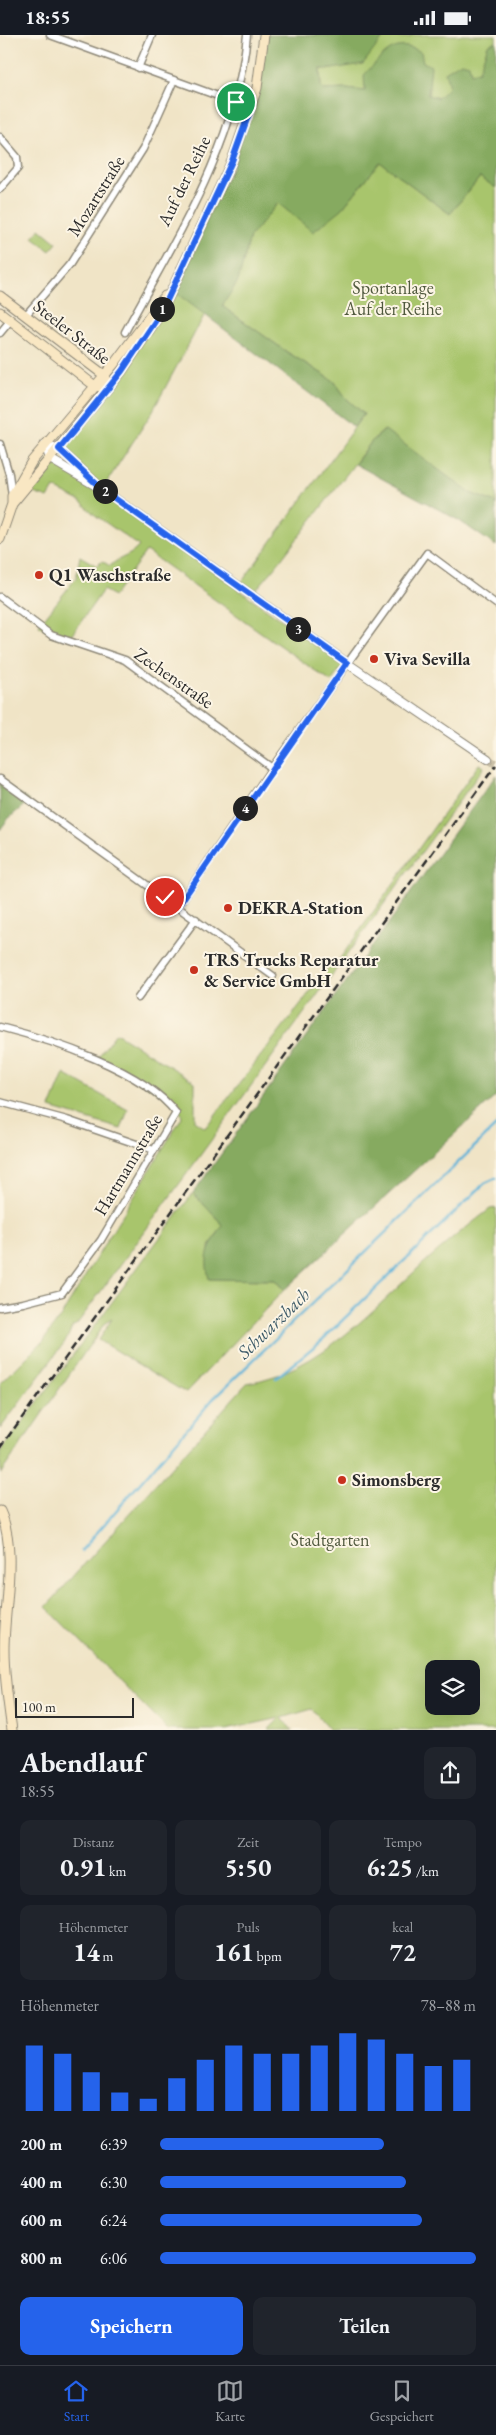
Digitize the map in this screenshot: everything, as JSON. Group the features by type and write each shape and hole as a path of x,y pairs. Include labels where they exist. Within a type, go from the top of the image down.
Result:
{"main road":[{"name":"Auf der Reihe","path":"12,500 32,461 104,375 170,289 190,254 232,161 251,108 257,87 264,35"},
{"name":"Auf der Reihe","path":"12,500 59,449 108,388 162,311 170,289"},
{"name":"Steeler Straße","path":"0,296 104,375 108,388 95,386 0,312"},
{"path":"0,539 12,500"},
{"path":"0,1511 7,1536 9,1556 4,1650 12,1730"}],"street":[{"path":"50,35 251,108"},
{"path":"138,68 152,35"},
{"name":"Auf der Reihe","path":"125,332 194,206 215,159 236,102 244,70 247,35"},
{"name":"Mozartstraße","path":"25,316 70,264 143,149 174,80"},
{"path":"0,137 17,157 18,167 0,189"},
{"path":"0,333 10,321"},
{"path":"0,444 9,474 12,500"},
{"path":"45,444 59,449 103,490"},
{"path":"45,444 50,459 103,490 347,663 488,759"},
{"path":"178,906 272,768 427,553 496,604"},
{"name":"Zechenstraße","path":"0,597 51,635 125,660 272,768"},
{"path":"0,779 273,975"},
{"path":"138,998 196,919"},
{"name":"Hartmannstraße","path":"0,1027 45,1038 97,1059 134,1079 170,1104 176,1113 101,1240 62,1293 0,1307"},
{"path":"0,1103 66,1120 154,1150"}],"green space":[{"path":"266,35 382,35 382,39 363,64 320,69 321,88 324,90 346,89 365,91 364,75 383,55 396,48 403,47 421,52 423,62 431,66 428,95 438,98 449,87 445,72 461,62 469,64 471,73 479,71 488,45 496,41 496,188 480,177 450,214 380,162 342,209 313,232 278,203 250,237 238,281 222,306 287,352 334,381 347,399 364,414 354,427 172,290 235,161"},
{"path":"382,35 397,35 399,38 410,37 411,35 496,35 496,41 488,45 480,71 457,82 438,98 428,96 430,88 366,86 365,91 346,89 324,90 321,88 320,69 332,69 382,40"},
{"name":"Sportanlage Auf der Reihe","path":"380,162 450,214 480,177 496,188 496,503 470,493 384,430 372,441 274,569 254,592 241,583 364,414 347,399 334,381 287,352 222,306 238,281 250,237 278,203 342,209"},
{"path":"40,229 57,243 50,251 33,238"},
{"path":"172,290 205,314 151,414 103,488 60,448 123,371"},
{"path":"385,430 470,493 496,503 496,546 458,520 355,464 372,441"},
{"path":"50,460 94,487 344,664 331,682 146,551 114,596 103,590 69,639 51,633 39,625 76,578 80,556 97,566 102,561 110,566 136,550 139,546 95,515 80,501 54,488 48,498 25,490"},
{"path":"479,764 484,767 77,1324 72,1327 67,1339 0,1429 0,1384 44,1340 61,1316 182,1117 178,1104 98,1057 116,1033 195,1082 195,1121 205,1128 333,962 336,964"},
{"path":"496,775 496,1096 284,1290 275,1280 209,1279 207,1256 223,1225 193,1193"},
{"path":"0,781 29,801 8,819 0,830"},
{"path":"64,1074 128,1110 121,1129 50,1108"},
{"path":"193,1193 223,1225 209,1248 209,1279 275,1280 284,1290 186,1393 98,1340 112,1319 105,1323 1,1473 0,1453"},
{"name":"Stadtgarten","path":"496,1208 496,1730 330,1730 312,1709 282,1718 292,1730 268,1730 280,1718 225,1730 168,1730 46,1607 247,1383 273,1376 298,1366 344,1336 457,1235 490,1209"}],"waterway":[{"name":"Schwarzbach","path":"81,1551 213,1399 496,1126"},
{"path":"276,1378 322,1340 485,1183 496,1178"}],"tunnel":[{"path":"488,759 496,764"}],"railway":[{"path":"0,1448 496,765"}],"place":[{"name":"Q1 Waschstraße","path":"39,575"},
{"name":"Viva Sevilla","path":"374,659"},
{"name":"DEKRA-Station","path":"228,908"},
{"name":"TRS Trucks Reparatur & Service GmbH","path":"194,970"},
{"name":"Simonsberg","path":"342,1480"}],"route":[{"path":"165,897 178,906 272,768 347,663 103,490 59,449 122,371 162,311 170,289 190,254 243,132 251,108 236,102"}]}
